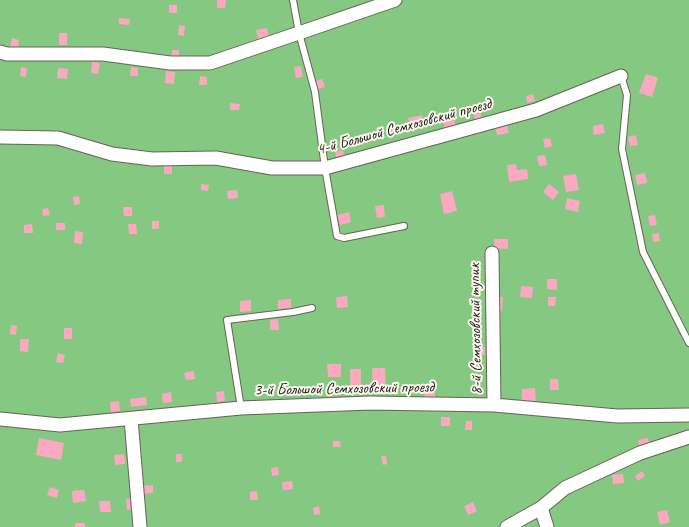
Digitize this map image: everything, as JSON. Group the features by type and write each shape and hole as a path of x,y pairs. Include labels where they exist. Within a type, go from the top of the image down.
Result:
{"street":[{"path":"0,52 7,54 103,54 170,63 210,63 396,0"},
{"name":"4-й Большой Семхозовский проезд","path":"0,137 58,138 112,154 152,159 216,158 272,168 325,168 536,110 622,76"},
{"name":"8-й Семхозовский тупик","path":"492,253 494,405"},
{"name":"3-й Большой Семхозовский проезд","path":"0,419 60,425 241,408 370,403 494,405 617,416 689,415"},
{"path":"131,419 140,527"},
{"path":"508,527 541,508 565,488 640,453 689,437"},
{"path":"541,508 547,527"}],"lane":[{"path":"293,0 299,33 315,92 325,168 337,236 344,238 404,226"},
{"path":"622,76 627,96 622,149 643,252 689,343"},
{"path":"241,408 228,320 312,308"}],"green space":[{"path":"0,0 689,0 689,527 0,527"}],"building":[{"path":"217,0 226,0 225,8 217,8"},
{"path":"169,5 177,5 177,13 169,13"},
{"path":"119,18 130,19 129,25 119,24"},
{"path":"179,25 185,26 184,36 178,35"},
{"path":"267,28 269,37 258,39 256,30"},
{"path":"59,33 67,33 67,45 59,45"},
{"path":"12,38 19,40 18,48 10,47"},
{"path":"172,50 179,50 179,59 172,60"},
{"path":"92,62 100,63 98,74 91,73"},
{"path":"301,66 303,77 296,78 294,67"},
{"path":"21,67 27,68 26,77 20,76"},
{"path":"131,67 138,68 138,76 130,76"},
{"path":"58,68 68,69 67,79 57,78"},
{"path":"166,71 175,72 174,84 165,83"},
{"path":"646,74 658,78 652,97 639,93"},
{"path":"200,76 207,77 207,85 199,85"},
{"path":"322,79 325,87 318,89 315,81"},
{"path":"533,94 535,101 527,103 526,96"},
{"path":"230,103 240,104 239,110 230,110"},
{"path":"479,109 482,118 475,120 473,111"},
{"path":"422,115 424,123 411,127 408,118"},
{"path":"454,119 456,126 445,129 443,121"},
{"path":"506,123 509,133 497,135 495,126"},
{"path":"603,124 605,133 594,135 593,126"},
{"path":"636,135 638,145 630,146 628,137"},
{"path":"550,138 552,146 545,148 543,139"},
{"path":"343,150 345,158 337,160 335,152"},
{"path":"545,155 547,165 539,166 537,156"},
{"path":"164,164 172,164 172,174 164,174"},
{"path":"516,164 517,170 527,169 528,179 509,182 507,165"},
{"path":"645,173 647,183 637,185 635,175"},
{"path":"576,174 579,190 566,192 563,176"},
{"path":"201,184 209,185 208,191 201,190"},
{"path":"549,184 559,192 553,200 543,192"},
{"path":"237,190 238,198 228,199 227,191"},
{"path":"452,191 457,211 444,214 440,194"},
{"path":"79,196 80,204 74,205 73,197"},
{"path":"567,198 580,201 578,212 565,209"},
{"path":"384,205 385,217 377,218 375,206"},
{"path":"123,207 132,207 132,216 124,216"},
{"path":"48,208 50,215 43,216 42,209"},
{"path":"349,212 351,222 340,225 337,215"},
{"path":"655,215 657,225 650,226 648,216"},
{"path":"152,221 159,221 159,229 152,229"},
{"path":"56,223 65,223 65,230 56,230"},
{"path":"32,224 33,233 24,233 24,225"},
{"path":"128,224 136,224 137,234 129,234"},
{"path":"75,231 83,232 82,244 74,243"},
{"path":"659,233 660,241 653,242 652,234"},
{"path":"494,239 508,239 508,249 494,248"},
{"path":"547,279 557,279 557,290 547,289"},
{"path":"521,286 533,287 532,298 520,297"},
{"path":"347,296 348,307 337,308 336,297"},
{"path":"495,296 503,297 502,311 494,311"},
{"path":"548,297 556,297 555,306 548,306"},
{"path":"291,299 291,308 278,309 278,300"},
{"path":"251,300 251,311 240,312 240,301"},
{"path":"278,319 279,330 270,330 270,320"},
{"path":"11,325 17,326 16,335 10,334"},
{"path":"64,328 72,328 72,339 64,339"},
{"path":"20,339 29,339 28,352 20,351"},
{"path":"478,347 485,347 485,355 478,355"},
{"path":"58,353 65,355 63,363 56,362"},
{"path":"327,364 341,364 341,377 328,377"},
{"path":"372,368 385,368 386,393 373,394"},
{"path":"350,369 361,369 361,386 350,386"},
{"path":"194,371 195,379 186,380 184,373"},
{"path":"550,379 558,379 559,390 550,390"},
{"path":"425,385 435,386 435,399 424,399"},
{"path":"535,388 536,403 522,403 522,389"},
{"path":"224,391 225,401 217,402 216,392"},
{"path":"171,392 172,402 163,403 162,394"},
{"path":"146,397 147,405 131,407 130,399"},
{"path":"119,401 120,411 111,412 110,402"},
{"path":"441,417 450,417 450,426 441,426"},
{"path":"466,421 472,421 472,430 465,430"},
{"path":"39,438 64,443 61,460 36,455"},
{"path":"648,438 650,448 640,450 638,440"},
{"path":"333,441 340,441 341,447 333,447"},
{"path":"124,454 125,464 115,465 114,455"},
{"path":"176,454 182,454 182,462 176,462"},
{"path":"381,456 386,456 387,464 383,465"},
{"path":"278,467 279,475 272,476 271,468"},
{"path":"642,471 645,476 638,481 635,476"},
{"path":"623,474 624,483 613,484 612,475"},
{"path":"292,481 293,489 283,490 282,482"},
{"path":"153,485 153,493 140,494 140,486"},
{"path":"50,487 59,490 57,498 47,495"},
{"path":"84,490 86,501 73,503 72,491"},
{"path":"257,491 258,500 250,500 250,492"},
{"path":"133,498 134,509 127,510 126,499"},
{"path":"99,501 110,501 111,512 100,512"},
{"path":"473,502 477,511 468,515 464,506"},
{"path":"319,506 320,514 314,515 313,508"},
{"path":"667,510 670,522 660,525 657,512"},
{"path":"75,523 85,523 85,527 75,527"}]}
